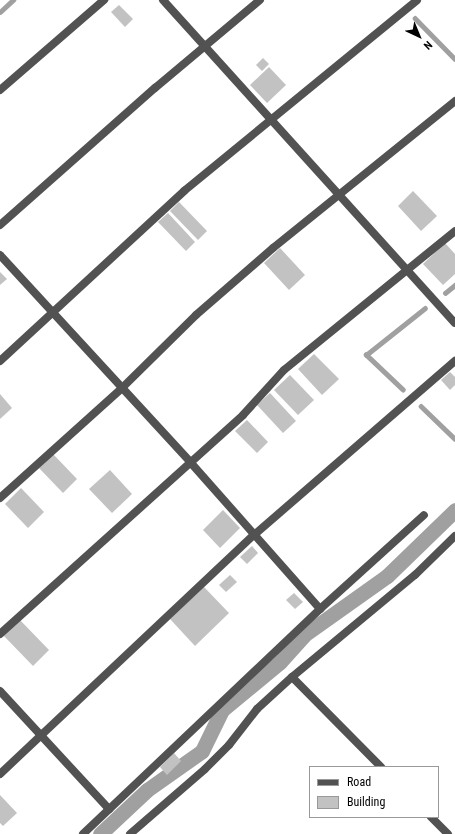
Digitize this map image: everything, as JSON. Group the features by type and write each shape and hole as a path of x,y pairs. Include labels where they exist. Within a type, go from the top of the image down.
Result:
{"street":[{"path":"0,90 104,0"},
{"path":"163,0 455,323"},
{"path":"0,226 204,46 260,0"},
{"path":"0,361 54,313 184,191 417,0"},
{"path":"0,498 122,388 196,314 272,248 455,101"},
{"path":"0,634 243,415 284,370 455,231"},
{"path":"0,255 191,463 320,609"},
{"path":"0,774 40,734 254,535 455,361"},
{"path":"83,834 320,609 424,515"},
{"path":"130,834 205,769 229,745 257,710 292,677 415,575 455,536"},
{"path":"292,677 381,766"},
{"path":"0,691 109,809"},
{"path":"432,818 448,834"}],"building":[{"path":"119,5 133,19 125,27 111,12"},
{"path":"263,58 269,64 262,71 256,65"},
{"path":"269,67 286,85 267,103 250,85"},
{"path":"413,191 437,216 421,231 398,206"},
{"path":"179,202 207,231 198,240 170,211"},
{"path":"168,213 195,242 186,251 158,222"},
{"path":"445,243 455,254 455,274 443,285 423,264"},
{"path":"280,248 305,275 289,290 264,263"},
{"path":"0,272 7,279 0,285"},
{"path":"314,354 339,379 322,395 298,369"},
{"path":"450,372 455,377 455,385 450,390 441,380"},
{"path":"290,375 314,400 298,415 274,390"},
{"path":"270,393 296,421 283,433 257,405"},
{"path":"0,394 12,408 0,419"},
{"path":"247,420 268,442 257,453 235,431"},
{"path":"53,454 77,479 63,493 39,468"},
{"path":"110,470 132,494 112,513 89,489"},
{"path":"21,488 44,512 28,528 5,504"},
{"path":"223,510 240,528 220,548 203,530"},
{"path":"252,546 258,553 247,564 240,557"},
{"path":"230,575 237,582 226,592 219,585"},
{"path":"204,587 229,613 195,646 170,619"},
{"path":"294,593 303,602 295,609 286,600"},
{"path":"19,619 49,650 33,666 3,635"},
{"path":"174,753 181,761 167,775 160,767"},
{"path":"0,795 17,813 3,826 0,823"}],"waterway":[{"path":"0,12 13,0"},
{"path":"415,18 455,59"},
{"path":"445,293 455,285"},
{"path":"403,390 366,355 425,308"},
{"path":"421,406 455,439"},
{"path":"100,834 147,790 202,751 222,710 280,662 304,635 387,576 455,510"}]}
